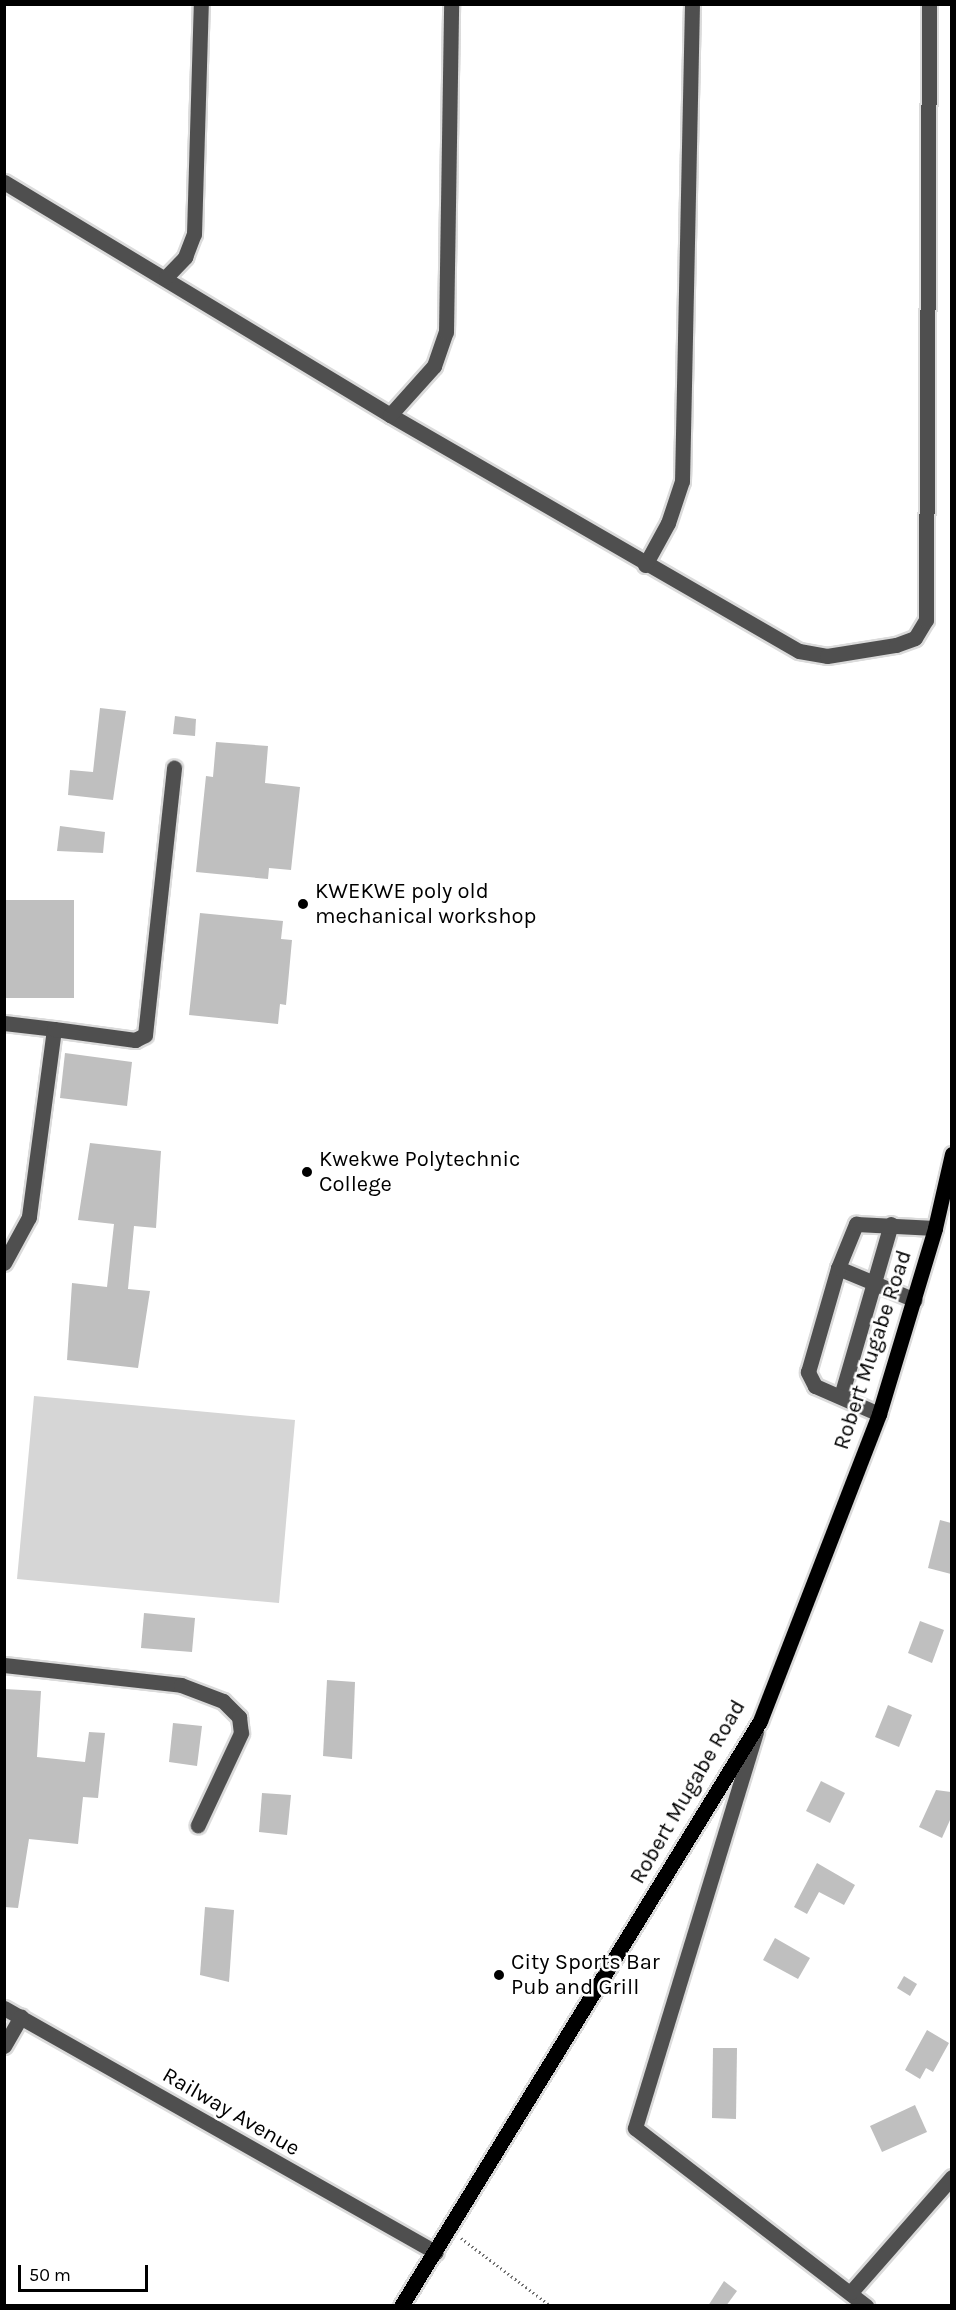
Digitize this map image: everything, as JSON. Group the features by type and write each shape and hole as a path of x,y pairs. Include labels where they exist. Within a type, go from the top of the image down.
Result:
{"main road":[{"name":"Robert Mugabe Road","path":"401,2306 451,2229 760,1721 879,1414 935,1228 951,1154"}],"street":[{"path":"166,277 185,257 194,234 201,4"},
{"path":"390,415 434,366 446,332 451,4"},
{"path":"645,565 668,523 682,481 692,4"},
{"path":"4,182 166,277 390,415 645,565 799,651 826,656 896,645 915,638 926,620 929,4"},
{"path":"4,1023 135,1040 146,1035 174,768"},
{"path":"4,1263 29,1217 54,1029"},
{"path":"879,1414 815,1386 808,1371 838,1268 856,1224 935,1228"},
{"path":"841,1396 891,1224"},
{"path":"838,1268 874,1286 915,1300"},
{"path":"4,1665 181,1685 223,1701 239,1717 241,1733 198,1826"},
{"path":"760,1721 635,2128 851,2292 866,2306"},
{"name":"Railway Avenue","path":"4,2008 436,2252"},
{"path":"4,2046 21,2017"},
{"path":"851,2292 951,2177"}],"path":[{"path":"451,2229 551,2306"}],"shaded area":[{"path":"34,1396 295,1420 279,1603 17,1579"}],"building":[{"path":"100,708 126,711 113,800 68,795 70,770 93,772"},
{"path":"175,716 196,719 195,736 173,734"},
{"path":"216,742 268,746 265,783 300,787 291,870 269,868 268,879 196,872 206,776 213,777"},
{"path":"60,826 105,832 103,853 57,851"},
{"path":"4,900 74,900 74,998 4,998"},
{"path":"200,913 283,921 281,939 292,940 286,1005 280,1004 278,1024 189,1015"},
{"path":"65,1053 132,1062 127,1106 60,1098"},
{"path":"90,1143 161,1151 156,1228 134,1226 128,1289 150,1291 138,1368 67,1360 72,1283 107,1287 114,1224 78,1220"},
{"path":"940,1520 951,1523 951,1574 928,1568"},
{"path":"144,1613 195,1618 192,1652 141,1648"},
{"path":"920,1621 944,1630 932,1663 908,1653"},
{"path":"327,1680 355,1682 352,1759 323,1756"},
{"path":"4,1689 41,1691 37,1757 85,1762 89,1732 105,1733 98,1798 83,1797 78,1844 29,1839 18,1908 4,1907"},
{"path":"888,1705 912,1715 899,1747 875,1737"},
{"path":"173,1723 202,1726 197,1766 169,1762"},
{"path":"821,1781 845,1793 830,1823 806,1811"},
{"path":"936,1790 951,1792 950,1820 942,1838 919,1827"},
{"path":"262,1793 291,1795 287,1835 259,1832"},
{"path":"817,1863 855,1885 844,1905 819,1892 807,1914 794,1907"},
{"path":"205,1907 234,1910 229,1982 200,1975"},
{"path":"775,1938 810,1958 798,1979 763,1960"},
{"path":"904,1976 917,1984 910,1996 897,1988"},
{"path":"927,2030 949,2043 933,2072 926,2068 920,2079 905,2070"},
{"path":"713,2048 737,2048 736,2119 712,2118"},
{"path":"915,2105 927,2132 882,2152 870,2126"},
{"path":"724,2281 737,2291 726,2306 708,2306"}],"place":[{"name":"KWEKWE poly old mechanical workshop","path":"303,904"},
{"name":"Kwekwe Polytechnic College","path":"307,1172"},
{"name":"City Sports Bar Pub and Grill","path":"499,1975"}]}
